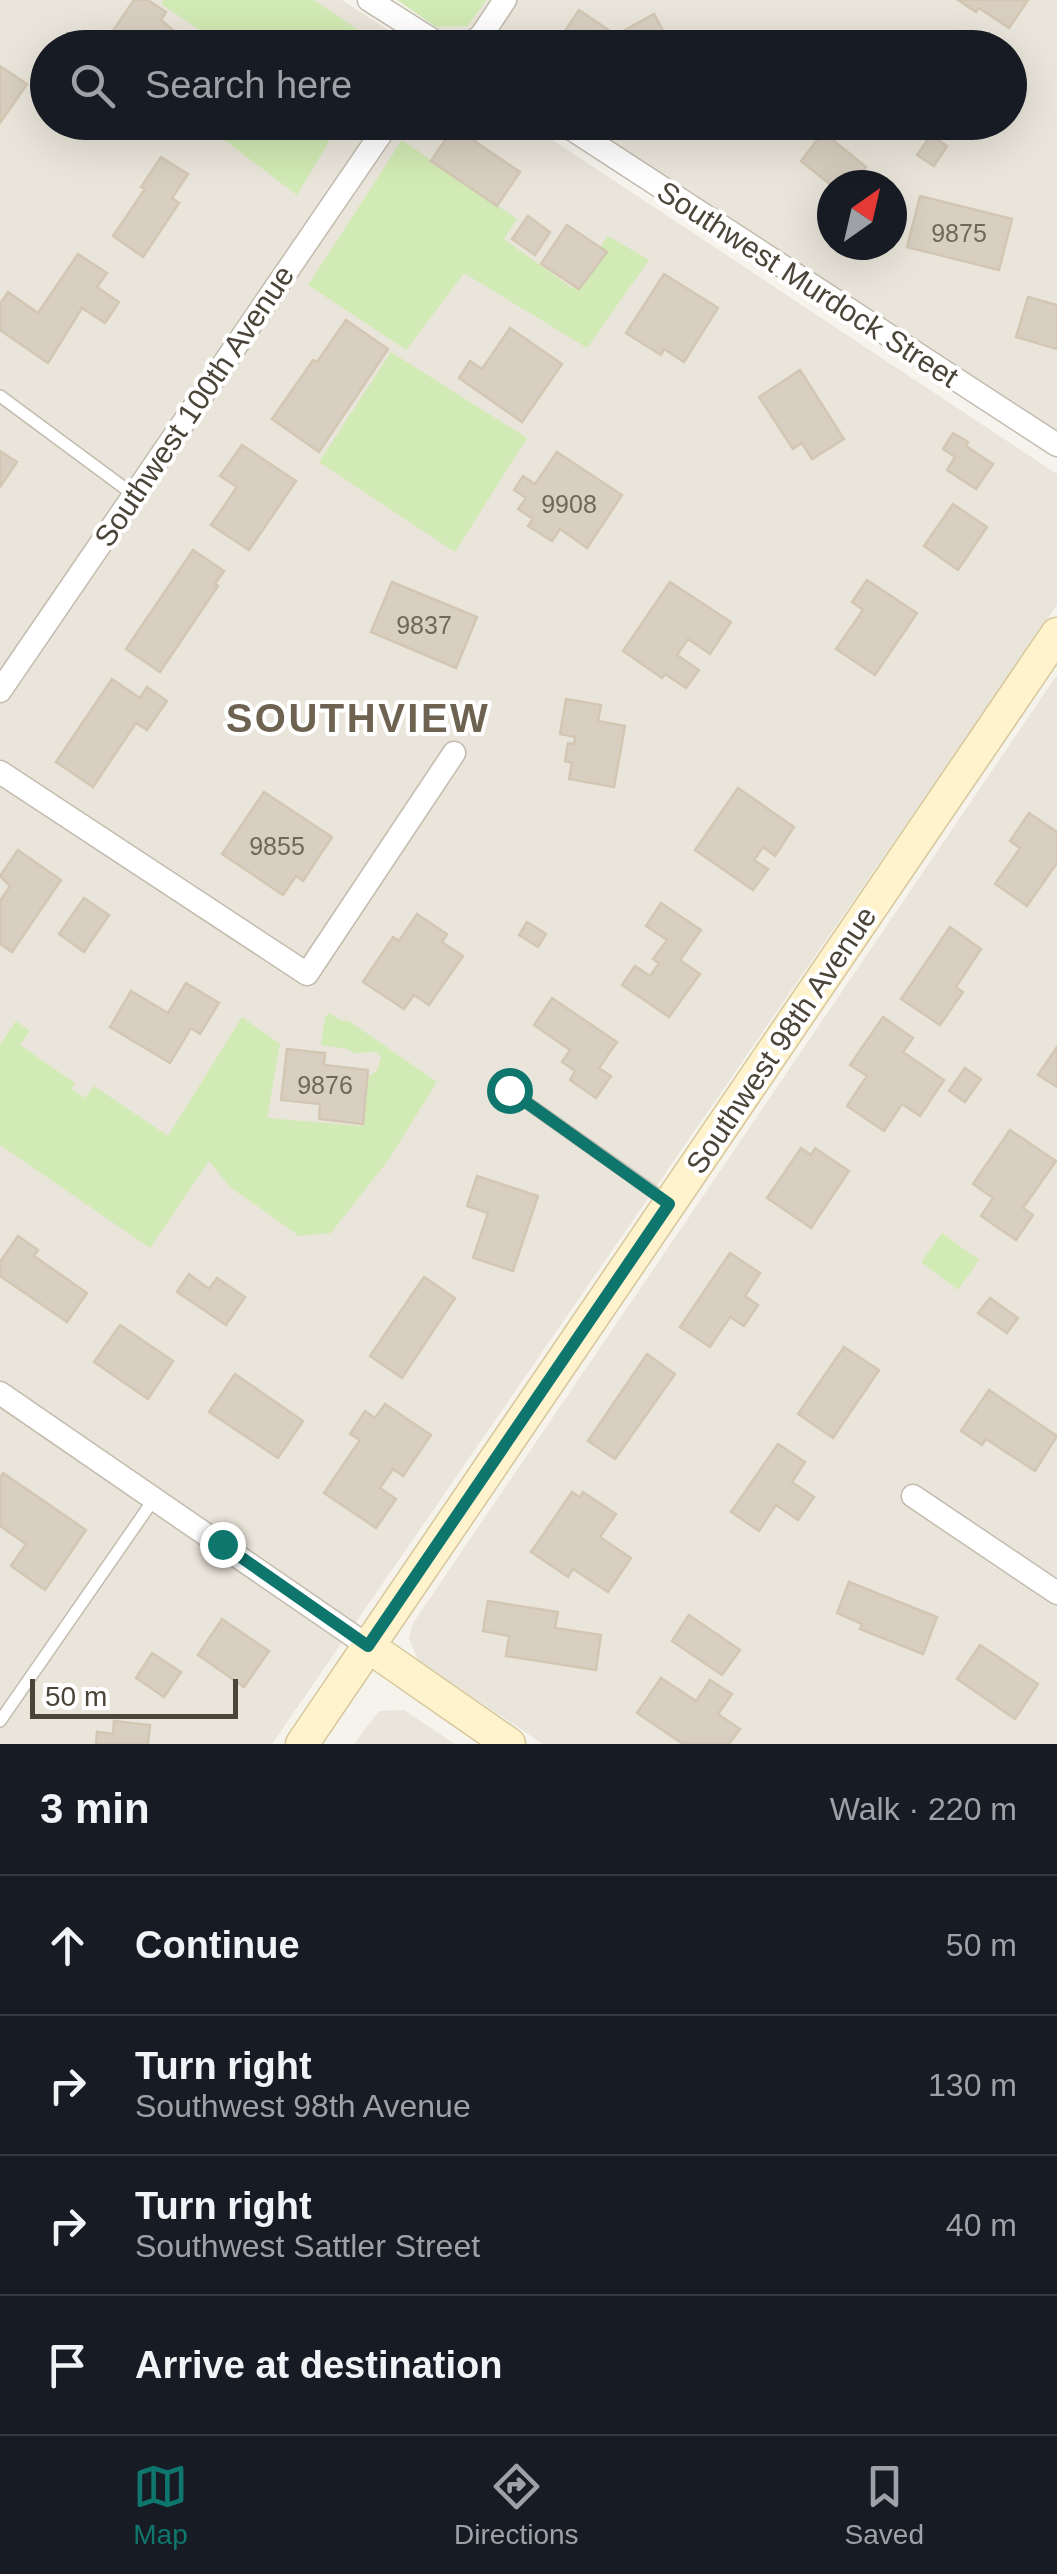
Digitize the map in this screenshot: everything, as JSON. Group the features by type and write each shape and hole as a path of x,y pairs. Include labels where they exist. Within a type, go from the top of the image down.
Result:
{"street":[{"path":"369,0 416,30"},
{"path":"485,30 505,0"},
{"name":"Southwest 100th Avenue","path":"0,691 377,140"},
{"name":"Southwest Murdock Street","path":"589,140 1057,445"},
{"name":"Southwest 98th Avenue","path":"302,1744 1057,634"},
{"path":"0,772 307,974 454,752"},
{"path":"0,1392 509,1744"},
{"path":"913,1496 1057,1593"}],"lane":[{"path":"0,396 134,495"},
{"path":"509,1090 669,1204"},
{"path":"0,1721 154,1499"}],"shaded area":[{"path":"0,0 342,0 388,30 30,30 30,140 553,140 1057,474 1057,605 272,1744 0,1744"},
{"path":"486,0 1057,0 1057,432 608,140 1027,140 1027,30 436,27 468,25"},
{"path":"1057,675 1057,1744 543,1744 418,1661 409,1638 413,1623"},
{"path":"404,1710 455,1744 354,1744 379,1711"}],"green space":[{"path":"163,0 314,0 358,30 200,30 161,4"},
{"path":"397,0 486,0 468,26 436,27"},
{"path":"224,140 330,140 297,195"},
{"path":"402,140 517,219 504,239 572,288 608,236 649,260 587,348 464,273 406,350 308,285"},
{"path":"391,352 527,438 455,552 319,462"},
{"path":"329,1013 349,1021 437,1082 389,1159 331,1233 299,1236 230,1187 209,1161 150,1248 0,1145 0,1044 16,1021 30,1031 20,1045 75,1083 72,1089 85,1098 94,1086 168,1136 242,1017 280,1044 267,1118 363,1126 369,1076 377,1071 381,1057 377,1052 353,1053 321,1045"},
{"path":"942,1233 979,1260 958,1290 921,1262"}],"building":[{"path":"134,0 148,0 166,12 161,20 173,30 113,30"},
{"path":"958,0 1028,0 1009,28 979,8 976,12"},
{"path":"579,10 609,30 566,30"},
{"path":"654,14 663,30 625,30"},
{"path":"0,66 27,84 0,123"},
{"path":"445,140 473,140 520,172 497,206 431,161"},
{"path":"817,140 833,140 866,167 817,170 817,174 801,161"},
{"path":"928,140 938,140 947,146 934,166 917,155"},
{"path":"161,157 188,174 172,198 179,203 143,257 113,236"},
{"path":"920,196 1012,219 999,270 907,247"},
{"path":"528,216 550,232 535,255 512,239"},
{"path":"567,225 607,252 579,289 541,264"},
{"path":"78,254 107,273 97,287 119,302 105,323 82,308 48,363 0,330 0,304 8,292 38,313"},
{"path":"664,274 718,308 684,362 664,349 661,355 626,333"},
{"path":"1028,297 1057,305 1057,349 1016,337"},
{"path":"346,320 388,349 319,452 272,419"},
{"path":"510,328 562,364 522,422 459,378 470,361 482,369"},
{"path":"800,370 844,439 812,459 802,443 793,449 759,397"},
{"path":"953,433 993,464 976,489 947,470 955,457 943,449"},
{"path":"242,445 296,481 249,550 211,525 237,487 220,476"},
{"path":"0,451 17,462 0,487"},
{"path":"557,452 622,495 587,548 560,529 552,541 528,526 533,519 518,509 526,498 514,490 523,476 535,484"},
{"path":"953,504 987,527 958,570 924,546"},
{"path":"193,550 224,571 160,672 126,649"},
{"path":"867,580 917,613 875,675 836,649 863,610 852,602"},
{"path":"392,582 477,617 456,668 371,632"},
{"path":"670,582 731,622 710,654 688,639 677,655 699,670 686,688 665,674 662,678 623,651"},
{"path":"112,679 140,698 147,687 167,701 147,730 136,723 93,787 56,762"},
{"path":"566,699 601,705 598,721 625,726 614,787 569,779 572,763 565,761 568,743 574,744 575,737 560,734"},
{"path":"738,788 794,827 775,856 763,847 754,860 768,869 753,890 695,850"},
{"path":"264,792 332,837 303,881 296,876 283,895 222,854"},
{"path":"1029,813 1057,832 1057,863 1027,906 995,884 1020,848 1010,841"},
{"path":"18,850 61,880 12,952 0,944 0,901 10,886 0,876"},
{"path":"84,898 109,915 84,952 59,934"},
{"path":"661,903 701,930 680,960 700,974 669,1017 622,985 635,966 650,976 659,963 653,959 667,940 646,926"},
{"path":"417,914 447,934 442,942 463,956 429,1005 414,995 404,1009 363,982 393,937 399,941"},
{"path":"527,922 546,934 538,947 519,935"},
{"path":"950,927 981,949 956,987 963,992 940,1025 901,999"},
{"path":"186,983 219,1003 200,1034 191,1028 170,1063 110,1027 131,991 168,1013"},
{"path":"552,998 617,1042 599,1068 611,1076 596,1098 570,1080 575,1071 562,1062 570,1050 534,1025"},
{"path":"883,1017 913,1038 903,1052 944,1080 920,1116 902,1104 884,1131 847,1106 867,1076 850,1065"},
{"path":"1057,1047 1057,1087 1038,1075"},
{"path":"287,1049 325,1053 324,1065 368,1070 363,1124 319,1119 320,1104 281,1100"},
{"path":"965,1068 981,1079 965,1102 949,1091"},
{"path":"1010,1130 1056,1161 1023,1208 1033,1215 1016,1240 981,1216 993,1198 973,1184"},
{"path":"801,1148 811,1155 815,1148 849,1171 811,1228 767,1198"},
{"path":"477,1176 538,1196 513,1271 473,1258 488,1213 467,1206"},
{"path":"18,1236 38,1250 34,1256 87,1293 67,1322 0,1276 0,1262"},
{"path":"730,1253 760,1273 745,1296 758,1305 744,1326 730,1317 710,1347 680,1327"},
{"path":"189,1274 209,1289 217,1278 245,1297 226,1325 177,1292"},
{"path":"424,1277 455,1298 402,1378 370,1356"},
{"path":"990,1298 1018,1318 1007,1333 978,1313"},
{"path":"120,1325 173,1361 148,1399 94,1362"},
{"path":"844,1347 879,1370 833,1438 798,1414"},
{"path":"647,1354 675,1374 615,1459 588,1441"},
{"path":"235,1374 303,1421 278,1458 209,1412"},
{"path":"989,1390 1057,1436 1035,1471 986,1439 982,1445 961,1431"},
{"path":"385,1404 431,1435 403,1476 393,1469 380,1488 396,1499 376,1528 324,1493 360,1440 350,1434 365,1411 375,1418"},
{"path":"778,1444 805,1462 792,1482 814,1497 798,1520 776,1505 759,1531 731,1512"},
{"path":"3,1473 86,1530 45,1590 11,1566 26,1544 0,1526"},
{"path":"572,1492 580,1497 583,1492 616,1514 600,1537 631,1558 608,1592 573,1569 568,1577 531,1552"},
{"path":"849,1582 937,1617 923,1654 860,1629 862,1624 837,1613"},
{"path":"488,1601 558,1612 555,1628 601,1635 596,1670 506,1656 509,1636 483,1631"},
{"path":"689,1615 740,1650 722,1675 672,1641"},
{"path":"222,1619 269,1651 244,1687 198,1655"},
{"path":"980,1645 1038,1684 1015,1719 957,1679"},
{"path":"152,1653 181,1672 164,1697 136,1678"},
{"path":"661,1678 696,1701 710,1680 732,1694 718,1714 740,1729 729,1744 683,1744 637,1713"},
{"path":"114,1721 150,1725 148,1744 96,1744 97,1732 113,1734"}],"district":[{"name":"SOUTHVIEW","path":"358,718"}],"route":[{"path":"222,1544 368,1646 669,1204 509,1090"}]}
